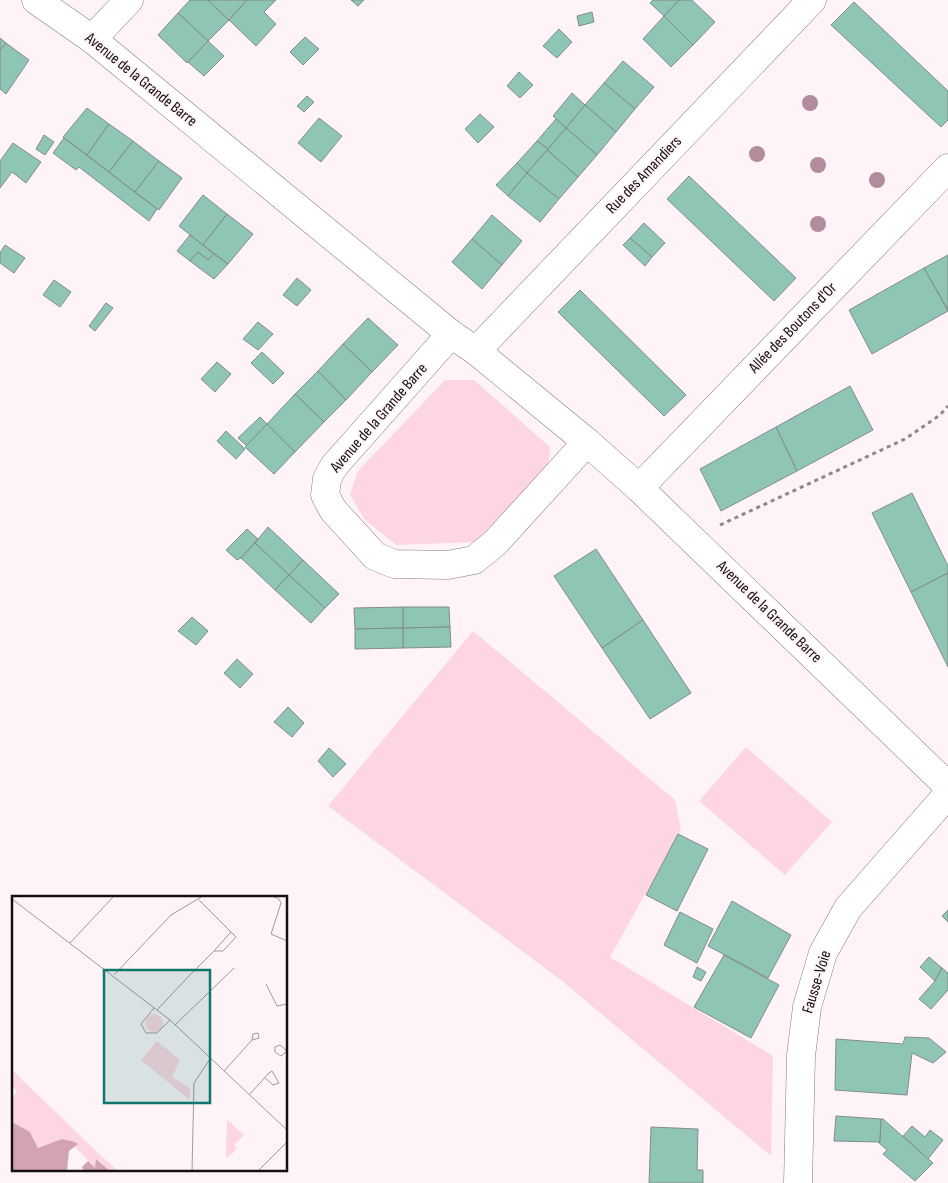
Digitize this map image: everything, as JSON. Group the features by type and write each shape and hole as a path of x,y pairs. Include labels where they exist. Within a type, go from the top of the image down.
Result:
{"street":[{"name":"Avenue de la Grande Barre","path":"36,0 92,39 451,334 476,351 587,442 692,538 948,786"},
{"path":"92,39 129,0"},
{"name":"Rue des Amandiers","path":"476,351 812,0"},
{"name":"Allée des Boutons d'Or","path":"639,488 948,168"},
{"name":"Avenue de la Grande Barre","path":"451,334 334,466 327,479 325,495 333,510 375,556 394,564 448,565 474,560 495,543 587,442"},
{"name":"Fausse-Voie","path":"798,1183 800,1056 807,1007 823,953 848,908 948,794"}],"path":[{"path":"692,538 905,439 940,415 948,406"}],"shaded area":[{"path":"445,380 474,380 550,447 548,468 475,542 396,545 364,519 350,494 358,471"},
{"path":"473,631 675,800 681,830 610,957 773,1056 771,1156 562,981 328,806"},
{"path":"746,747 832,822 785,875 699,801"}],"building":[{"path":"190,0 208,0 229,20 208,41 178,13"},
{"path":"208,0 247,0 229,20"},
{"path":"247,0 276,0 264,12 276,24 256,46 229,20"},
{"path":"351,0 364,0 358,6"},
{"path":"653,0 679,0 664,16 650,3"},
{"path":"679,0 692,0 715,22 693,45 664,16"},
{"path":"854,2 948,91 948,120 941,127 831,25"},
{"path":"592,12 594,22 579,26 577,16"},
{"path":"178,13 208,41 187,63 158,35"},
{"path":"664,16 693,45 671,67 643,39"},
{"path":"559,29 572,42 557,58 543,46"},
{"path":"305,37 319,49 303,65 290,52"},
{"path":"0,38 6,43 0,50"},
{"path":"208,41 224,56 204,76 188,62"},
{"path":"6,43 29,60 6,94 0,89 0,50"},
{"path":"623,61 654,87 635,109 604,83"},
{"path":"519,72 533,85 520,98 507,86"},
{"path":"604,83 635,109 616,132 585,105"},
{"path":"572,93 585,105 566,128 553,116"},
{"path":"307,96 314,102 304,112 297,106"},
{"path":"585,105 616,132 597,155 566,128"},
{"path":"87,108 109,124 87,155 63,137"},
{"path":"480,114 494,127 478,143 465,129"},
{"path":"319,118 342,136 321,162 298,143"},
{"path":"556,119 566,128 548,149 537,141"},
{"path":"109,124 133,141 109,172 87,155"},
{"path":"566,128 597,155 578,177 547,150"},
{"path":"44,135 54,142 45,155 36,149"},
{"path":"64,138 157,209 149,221 79,167 76,170 53,153"},
{"path":"133,141 159,161 135,192 109,172"},
{"path":"537,141 548,149 527,173 517,163"},
{"path":"13,143 41,162 26,183 12,172 0,188 0,161"},
{"path":"547,150 578,177 559,199 527,173"},
{"path":"159,161 182,178 159,210 135,192"},
{"path":"517,163 527,173 508,196 496,185"},
{"path":"527,173 559,199 540,222 508,196"},
{"path":"689,176 796,278 774,301 667,199"},
{"path":"203,195 227,214 203,245 179,226"},
{"path":"227,214 253,234 228,264 203,245"},
{"path":"492,215 522,241 502,265 472,239"},
{"path":"644,223 665,243 652,257 630,238"},
{"path":"190,235 214,254 208,260 198,252 190,261 177,251"},
{"path":"630,238 652,257 645,266 623,245"},
{"path":"472,239 502,265 482,289 452,262"},
{"path":"5,245 25,258 14,273 0,263 0,253"},
{"path":"198,252 208,260 214,254 228,264 214,279 190,261"},
{"path":"948,255 948,310 924,268"},
{"path":"924,268 948,311 872,354 849,310"},
{"path":"297,278 311,290 297,306 283,295"},
{"path":"54,280 71,292 60,307 43,295"},
{"path":"580,290 686,395 664,416 558,312"},
{"path":"106,303 113,308 95,331 89,326"},
{"path":"368,318 398,345 372,372 343,344"},
{"path":"258,322 273,334 258,350 243,339"},
{"path":"343,344 372,372 346,400 318,371"},
{"path":"262,352 284,373 273,384 251,363"},
{"path":"217,362 231,374 215,392 201,379"},
{"path":"318,371 346,400 324,422 295,394"},
{"path":"850,386 873,430 797,471 776,427"},
{"path":"295,394 324,422 295,452 267,424"},
{"path":"260,417 267,424 247,446 238,438"},
{"path":"267,424 295,452 274,474 245,447"},
{"path":"776,427 797,471 721,511 700,469"},
{"path":"226,431 245,449 236,459 217,441"},
{"path":"912,493 948,566 948,573 911,592 872,513"},
{"path":"268,527 303,560 289,575 255,543"},
{"path":"247,529 258,539 237,560 226,550"},
{"path":"255,543 289,575 275,590 241,558"},
{"path":"596,549 643,620 602,648 554,576"},
{"path":"303,560 339,594 325,608 289,575"},
{"path":"948,573 948,667 911,592"},
{"path":"289,575 325,608 311,623 275,590"},
{"path":"403,607 449,607 450,627 403,628"},
{"path":"403,607 403,628 355,629 354,608"},
{"path":"192,617 208,631 196,645 178,631"},
{"path":"643,620 691,693 650,719 602,648"},
{"path":"450,627 451,647 403,648 403,628"},
{"path":"403,628 403,648 355,649 355,629"},
{"path":"237,659 253,674 240,688 224,673"},
{"path":"288,707 304,723 292,737 274,722"},
{"path":"329,748 346,764 333,777 318,761"},
{"path":"678,834 708,849 677,911 646,895"},
{"path":"732,901 791,935 768,978 708,946"},
{"path":"948,910 948,922 942,916"},
{"path":"680,912 713,929 697,963 664,945"},
{"path":"724,955 779,985 751,1038 694,1007"},
{"path":"929,957 942,968 935,981 920,967"},
{"path":"697,967 706,972 701,981 693,977"},
{"path":"942,968 948,973 948,990 931,1009 919,999 935,981"},
{"path":"905,1037 929,1038 946,1052 933,1063 912,1053 907,1095 835,1090 836,1039 903,1044"},
{"path":"836,1116 881,1119 880,1142 834,1141"},
{"path":"881,1119 933,1163 915,1181 883,1154 887,1150 878,1142 880,1142"},
{"path":"912,1126 925,1137 930,1130 943,1140 928,1159 903,1136"},
{"path":"651,1127 698,1129 697,1170 703,1170 703,1183 649,1183"}]}
